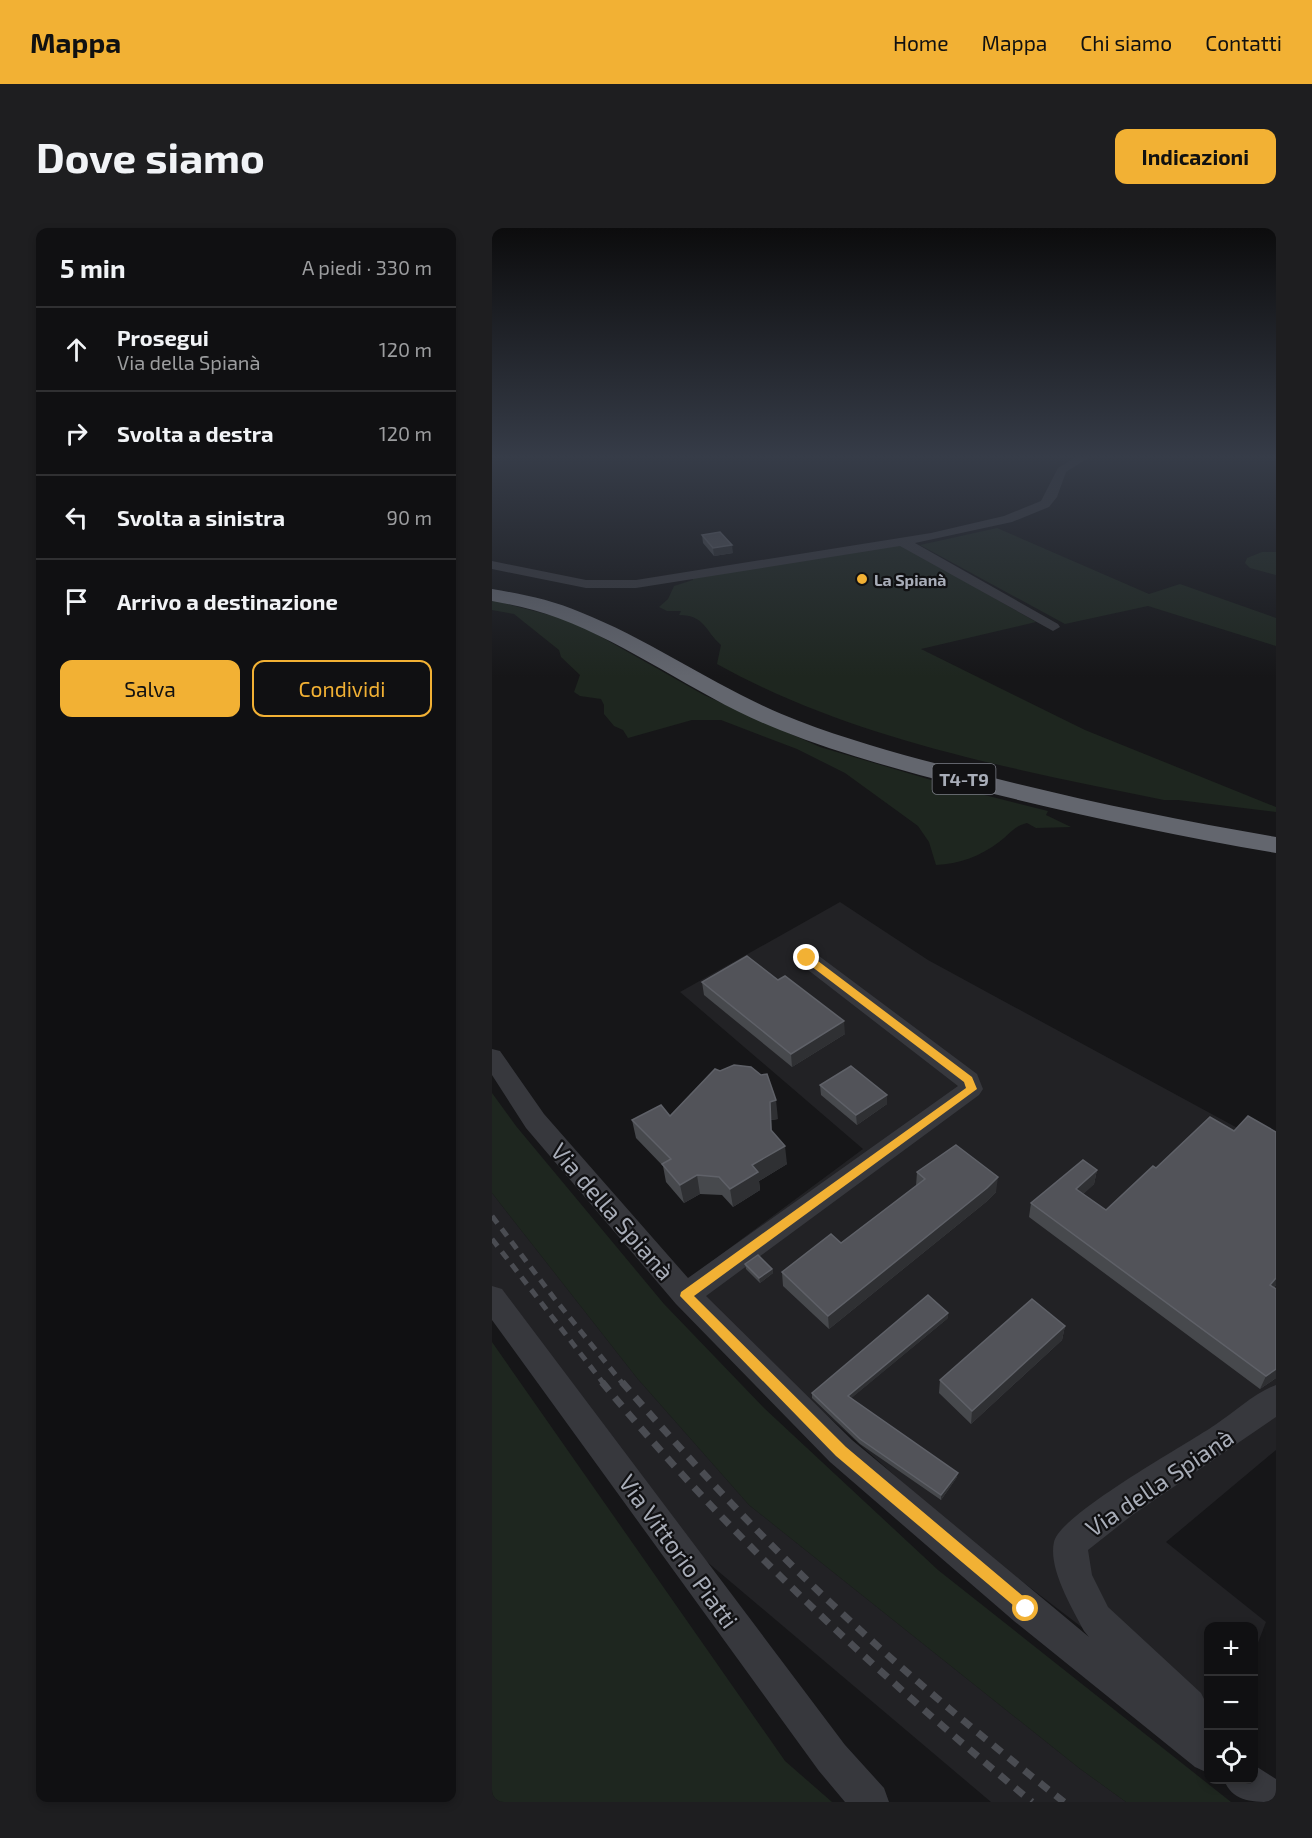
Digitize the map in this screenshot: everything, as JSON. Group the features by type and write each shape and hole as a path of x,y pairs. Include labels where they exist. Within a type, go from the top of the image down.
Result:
{"highway":[{"name":"T4-T9","path":"492,583 543,593 591,609 639,633 729,685 779,706 884,743 961,765 1167,813 1276,832"},
{"name":"T4-T9","path":"492,595 575,616 714,693 767,717 875,754 1064,805 1276,847"},
{"name":"T4-T9","path":"961,765 1174,808 1276,822"}],"street":[{"path":"492,565 586,584 645,583 903,542 967,529"},
{"path":"903,542 1053,627"},
{"path":"686,1296 971,1089 969,1080 807,958"},
{"name":"Via della Spianà","path":"492,1057 535,1121 686,1296 841,1451 1026,1609 1204,1750"},
{"name":"Via Vittorio Piatti","path":"492,1298 832,1758 870,1802"},
{"name":"Via della Spianà","path":"1204,1735 1188,1706 1096,1619 1074,1579 1070,1543 1093,1523 1242,1427 1276,1399"},
{"path":"1250,1784 1275,1802"}],"shaded area":[{"path":"990,529 1000,529 1149,594 1180,584 1276,618 1276,646 1148,606 1065,624 920,545"},
{"path":"902,545 1036,622 921,649 1085,730 1276,807 1276,812 1164,800 992,763 879,732 823,713 717,664 721,645 704,625 694,618 679,615 681,611 667,611 659,607 668,599 674,586 693,580 692,578"},
{"path":"1262,552 1276,552 1276,575 1250,568 1245,563 1247,558"},
{"path":"492,600 565,619 589,630 704,695 820,747 965,790 1048,811 1046,815 1071,827 1036,828 1027,823 1023,824 977,855 953,863 936,865 929,842 918,826 845,773 797,749 721,720 692,720 628,738 623,730 614,726 604,714 601,699 580,696 574,692 580,675 561,657 559,650 514,614 492,610"},
{"path":"840,902 928,960 1276,1149 1276,1450 1166,1542 1266,1622 1258,1643 1258,1622 1204,1622 1204,1721 964,1537 680,1285 863,1149 680,992"},
{"path":"492,1093 516,1126 664,1304 764,1408 938,1570 1204,1781 1204,1784 1208,1784 1231,1802 1126,1802 1079,1768 749,1505 637,1378 492,1193"},
{"path":"492,1193 637,1378 749,1505 1079,1768 1126,1802 991,1802 699,1555 492,1291"},
{"path":"492,1342 785,1761 832,1802 492,1802"}],"building":[{"path":"720,532 732,545 713,548 702,535"},
{"path":"747,956 778,980 785,976 844,1021 791,1054 702,982"},
{"path":"734,1065 751,1067 761,1075 767,1074 776,1100 770,1102 771,1130 785,1146 752,1165 758,1172 730,1189 719,1177 697,1175 680,1185 662,1164 671,1159 632,1120 661,1105 670,1116 715,1069 720,1071"},
{"path":"851,1066 887,1095 856,1115 820,1085"},
{"path":"1248,1116 1276,1132 1276,1278 1270,1285 1276,1289 1276,1369 1266,1376 1031,1203 1083,1160 1097,1170 1076,1189 1106,1210 1153,1166 1156,1168 1210,1117 1234,1131"},
{"path":"956,1145 998,1177 828,1316 782,1272 831,1234 841,1243 925,1179 917,1172"},
{"path":"758,1255 772,1269 759,1278 745,1264"},
{"path":"928,1295 948,1313 848,1396 958,1473 941,1495 860,1439 812,1393"},
{"path":"1032,1299 1065,1326 972,1411 940,1380"}],"railway":[{"path":"492,1216 623,1384"},
{"path":"492,1239 604,1384"},
{"path":"602,1382 702,1495 807,1602 918,1704 1032,1802"},
{"path":"622,1382 724,1496 832,1604 946,1706 1064,1802"}],"place":[{"name":"La Spianà","path":"862,579"}],"route":[{"path":"807,958 969,1080 971,1089 686,1296 841,1451 1026,1609"}]}
